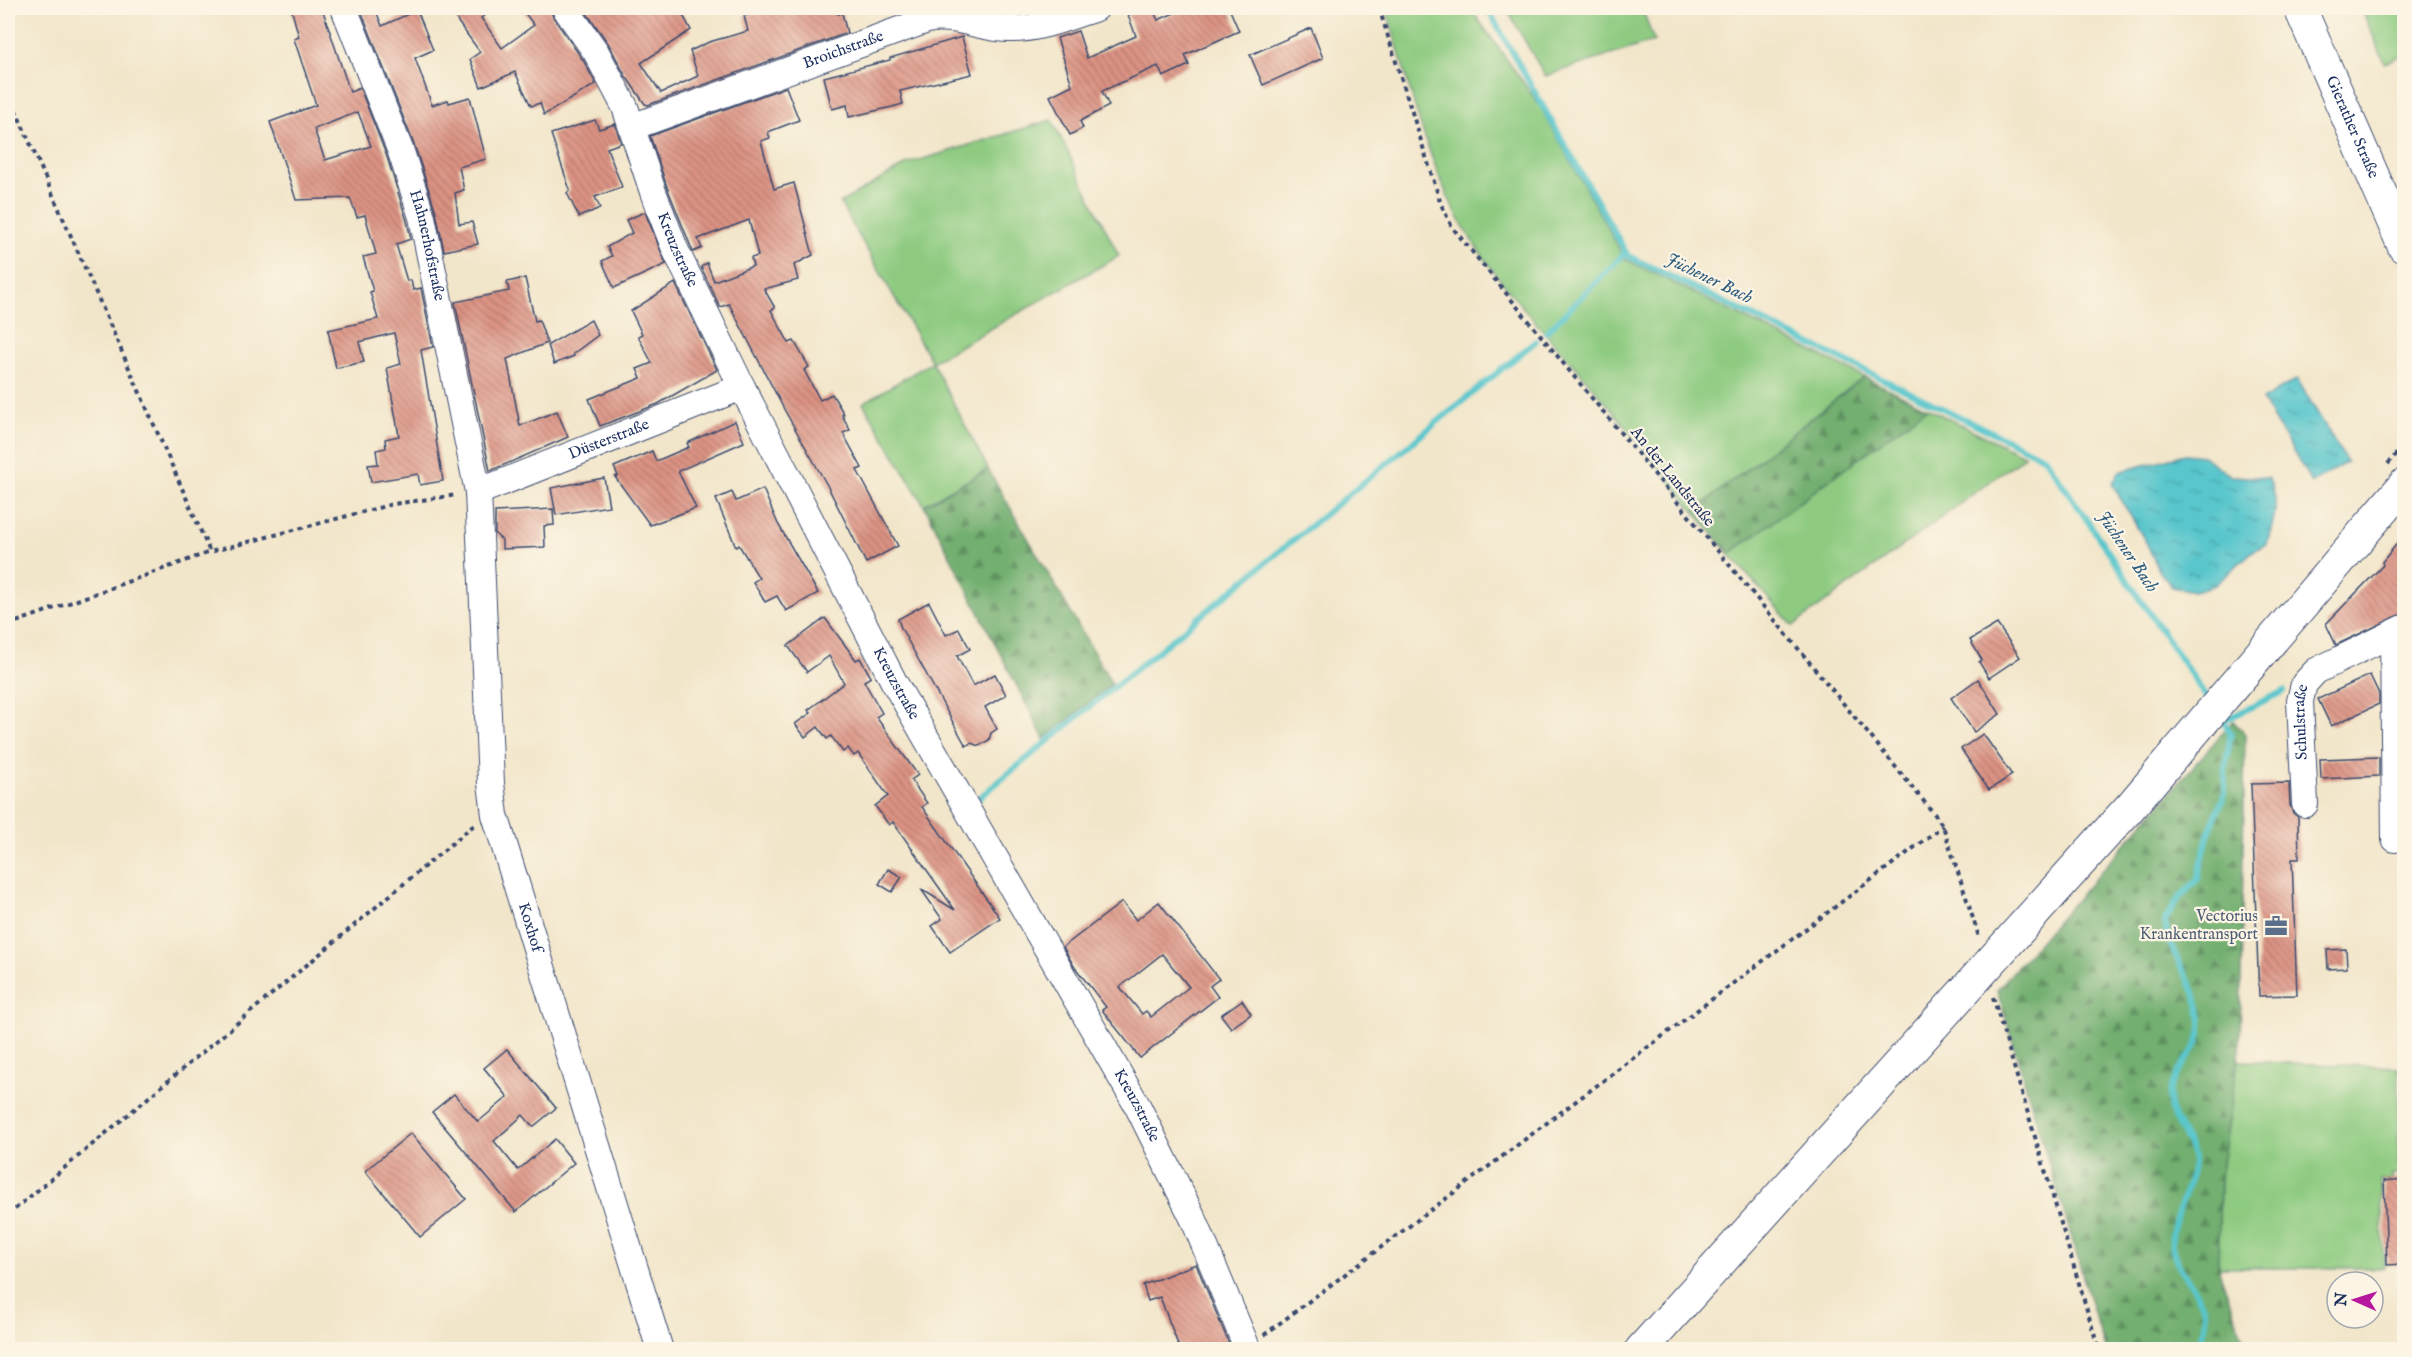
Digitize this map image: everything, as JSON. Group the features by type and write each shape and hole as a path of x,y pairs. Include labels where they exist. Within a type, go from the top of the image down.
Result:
{"main road":[{"name":"Gierather Straße","path":"2300,8 2404,247"},
{"path":"1641,1350 1983,955 2193,735 2404,485"}],"street":[{"name":"Hahnerhofstraße","path":"344,8 401,152 422,217 478,492"},
{"name":"Kreuzstraße","path":"566,8 606,71 632,127 653,192 675,249 741,387 894,682 1138,1107 1194,1220 1247,1349"},
{"name":"Broichstraße","path":"632,127 927,20 974,15 998,28 1016,29 1096,8"},
{"name":"Düsterstraße","path":"478,492 741,387"},
{"name":"Koxhof","path":"478,492 494,808 660,1350"},
{"name":"Schulstraße","path":"2306,804 2300,700 2304,684 2316,671 2396,636"},
{"path":"2394,839 2396,636"}],"path":[{"name":"An der Landstraße","path":"1379,8 1442,204 1452,226 1943,826 2099,1350"},
{"path":"8,93 210,552"},
{"path":"8,625 210,552 393,504 478,492"},
{"path":"8,1215 494,808"},
{"path":"1247,1349 1943,826"}],"green space":[{"path":"1386,8 1470,8 1540,106 1625,259 1864,377 1694,511 1604,400 1513,296 1461,223 1438,174 1414,104"},
{"path":"1506,8 1642,8 1654,41 1545,76"},
{"path":"2361,8 2404,8 2404,54 2385,63"},
{"path":"1052,120 1119,256 932,362 840,203 907,164"},
{"path":"932,362 988,469 924,505 863,403"},
{"path":"1864,377 1927,408 1729,554 1694,511"},
{"path":"1927,408 2025,456 1793,626 1729,554"},
{"path":"988,469 1112,684 1044,739 924,505"},
{"path":"2233,721 2245,734 2240,1050 2220,1177 2218,1268 2247,1349 2105,1349 1997,990"},
{"path":"2238,1061 2399,1067 2398,1165 2402,1165 2402,1174 2392,1175 2393,1180 2381,1181 2384,1268 2218,1268 2220,1177"}],"water":[{"path":"2297,379 2347,462 2312,483 2262,400"},
{"path":"2185,454 2203,456 2231,476 2268,478 2275,503 2274,518 2267,544 2253,551 2215,585 2194,591 2172,587 2160,572 2146,542 2112,484 2119,472"}],"building":[{"path":"291,8 322,8 350,92 360,88 387,157 411,239 396,244 407,281 411,280 413,290 421,288 433,347 421,350 443,481 420,485 418,474 371,482 368,465 378,464 376,450 386,448 385,439 399,436 387,368 401,364 394,333 359,342 364,362 336,368 328,330 378,319 363,257 376,254 365,215 357,217 350,198 296,200 270,122 316,105 294,39 299,37","holes":["358,112 371,146 325,160 314,129"]},
{"path":"360,8 375,8 382,26 417,10 433,50 415,58 432,105 470,97 486,159 459,167 464,190 455,193 459,224 472,222 478,244 444,251 436,212 415,147"},
{"path":"451,8 496,8 481,18 502,48 534,25 521,8 550,8 553,17 583,60 596,84 544,115 540,103 531,106 515,72 481,87 470,59 480,52 458,22"},
{"path":"583,8 679,8 691,30 641,63 661,93 698,76 690,51 709,42 748,31 744,16 756,13 755,8 836,8 838,14 842,13 847,33 648,105 625,75 608,43"},
{"path":"1145,8 1152,8 1158,20 1186,8 1229,8 1239,31 1185,55 1189,65 1163,77 1158,66 1102,91 1109,106 1080,121 1083,128 1070,135 1050,96 1072,85 1057,38 1078,31 1087,58 1136,36 1128,15"},
{"path":"1311,28 1323,58 1263,85 1250,55"},
{"path":"962,37 972,74 900,91 903,104 892,107 849,117 847,105 832,109 824,77 890,60 890,58"},
{"path":"786,87 799,120 768,132 770,138 761,141 774,189 794,183 813,255 794,265 798,280 764,289 775,308 771,310 789,343 794,341 809,367 804,370 820,400 832,394 844,414 842,415 850,430 843,433 862,468 857,470 898,546 866,563 827,485 729,304 720,307 701,267 707,263 714,281 753,266 751,258 758,256 749,220 698,239 702,248 693,252 650,136"},
{"path":"595,120 599,129 615,124 621,143 607,148 622,187 595,197 600,208 579,217 567,193 570,190 551,134"},
{"path":"645,212 666,264 614,288 602,261 612,256 607,247 632,233 626,220"},
{"path":"525,278 535,321 539,320 547,343 507,359 520,426 557,411 568,437 490,471 455,302 509,291 507,282"},
{"path":"675,283 717,370 658,404 600,426 589,399 641,378 637,369 652,363 638,336 642,334 631,311"},
{"path":"591,320 598,335 573,354 574,356 554,364 548,345"},
{"path":"735,421 744,442 678,471 696,508 650,525 615,477 618,476 614,467 652,451 656,461 689,447 687,443"},
{"path":"604,478 609,506 556,515 551,488"},
{"path":"763,489 778,524 818,593 786,611 777,596 765,602 753,582 759,578 739,545 736,547 716,499 732,492 736,501"},
{"path":"553,509 554,525 544,526 545,547 502,549 502,540 495,534 495,512"},
{"path":"2404,535 2404,613 2336,645 2326,624 2383,565 2382,562"},
{"path":"929,602 946,635 959,629 970,649 957,656 973,686 995,674 1006,695 985,707 997,729 991,733 989,740 979,746 971,743 966,746 901,628 898,619"},
{"path":"825,618 856,660 860,658 871,677 864,681 882,713 876,717 918,775 911,780 927,803 922,807 1000,918 950,952 932,926 942,919 921,889 955,910 893,822 889,825 875,806 888,796 858,753 854,756 848,748 843,752 831,736 827,739 818,727 805,737 795,724 811,713 808,710 844,683 829,656 807,672 788,646"},
{"path":"1997,624 2020,657 1989,678 1970,640"},
{"path":"2370,675 2379,694 2379,704 2331,726 2318,699"},
{"path":"1978,679 2000,714 1974,732 1951,698"},
{"path":"1983,734 2012,775 1989,790 1961,749"},
{"path":"2379,757 2379,776 2321,779 2320,759"},
{"path":"2289,783 2290,805 2293,813 2298,817 2299,859 2292,859 2297,995 2259,996 2251,784"},
{"path":"888,869 902,877 892,892 879,884"},
{"path":"1122,902 1136,920 1159,902 1219,979 1210,986 1218,997 1140,1058 1102,1010 1106,1007 1074,966 1063,947","holes":["1162,954 1189,987 1151,1017 1146,1011 1142,1014 1120,987"]},
{"path":"2346,949 2347,968 2328,969 2327,950"},
{"path":"1242,1000 1251,1014 1231,1028 1221,1015"},
{"path":"507,1049 556,1108 533,1127 523,1115 494,1141 518,1170 555,1139 574,1163 516,1212 432,1112 454,1094 478,1122 508,1097 484,1068"},
{"path":"411,1133 466,1199 420,1237 365,1171"},
{"path":"2404,1179 2404,1264 2387,1265 2384,1181"},
{"path":"1196,1264 1230,1346 1221,1350 1180,1350 1160,1297 1148,1301 1143,1285"}],"waterway":[{"name":"Jüchener Bach","path":"1487,8 1628,256 2045,458 2209,701"},
{"path":"1546,332 1626,252"},
{"path":"975,801 1536,341"},
{"path":"2223,721 2284,691"},
{"name":"Jüchener Bach","path":"2195,1350 2204,1329 2203,1307 2179,1266 2172,1245 2174,1226 2189,1182 2193,1161 2190,1147 2173,1115 2169,1098 2174,1080 2199,1038 2200,1013 2191,986 2167,934 2165,920 2180,897 2198,879 2208,835 2225,793 2225,768 2231,733 2220,717"}],"place":[{"name":"Vectorius Krankentransport","path":"2276,926"}]}
